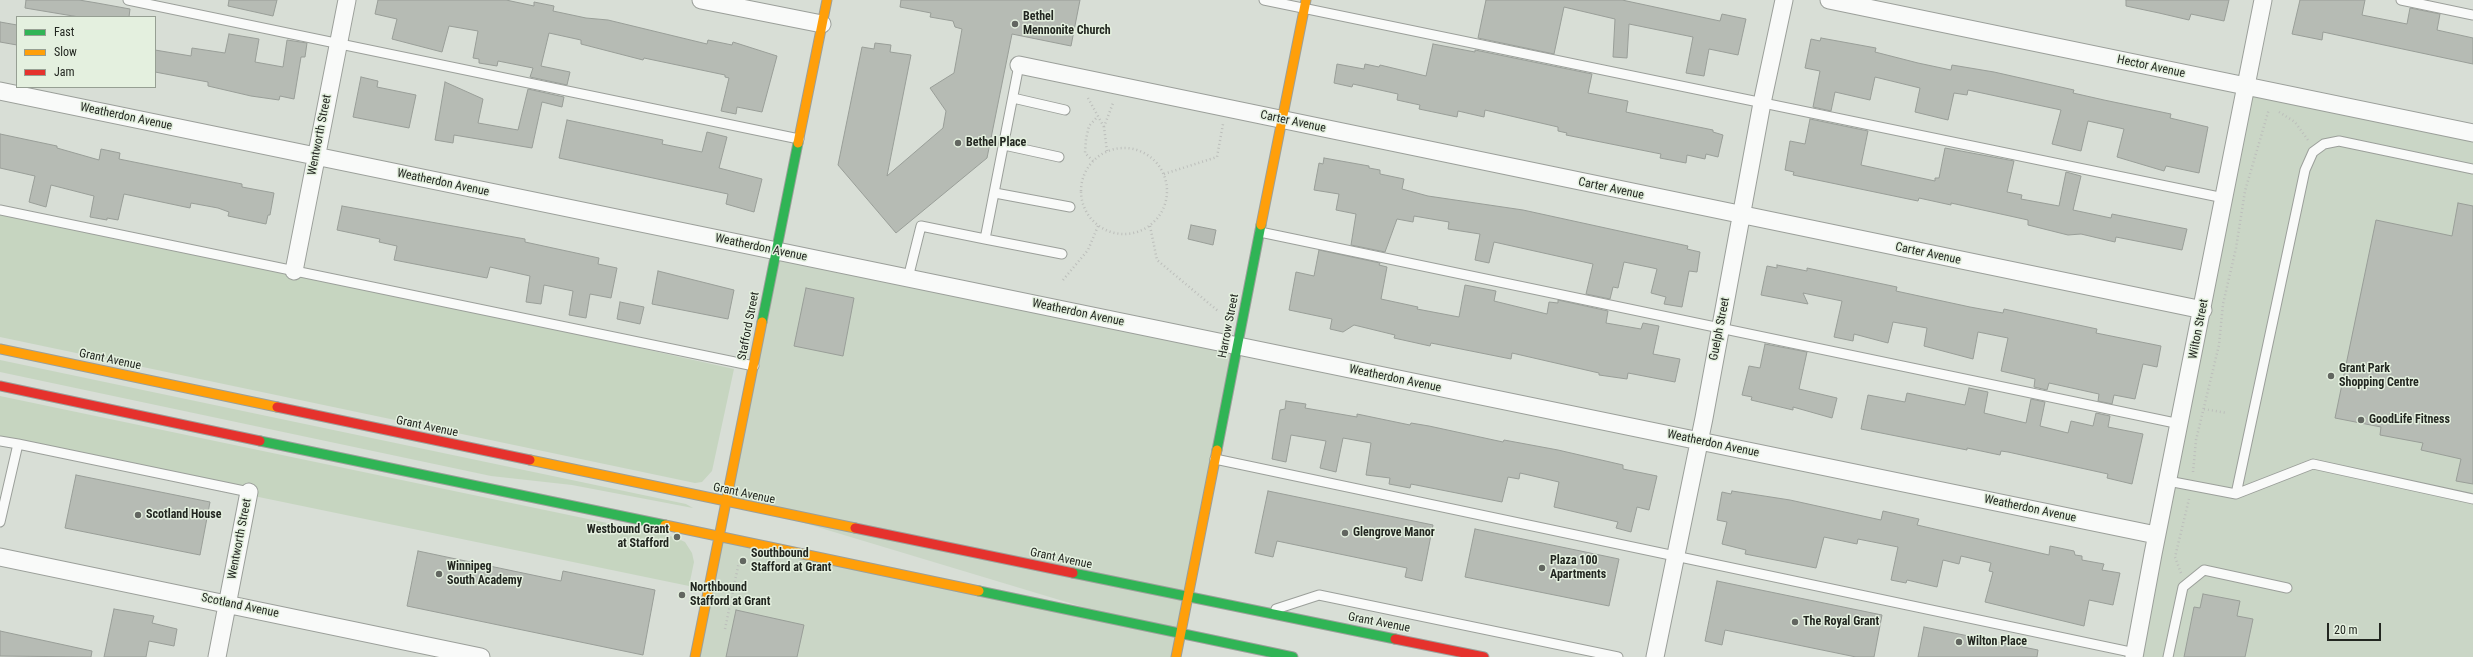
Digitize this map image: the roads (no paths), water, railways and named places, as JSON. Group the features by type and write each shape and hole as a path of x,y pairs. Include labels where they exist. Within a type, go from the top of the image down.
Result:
{"main road":[{"name":"Stafford Street","path":"695,657 827,0"},
{"name":"Harrow Street","path":"1176,657 1305,4"},
{"name":"Grant Avenue","path":"0,349 1188,598 1484,657"},
{"path":"0,386 1293,657"}],"street":[{"name":"Wentworth Street","path":"294,271 347,0"},
{"path":"702,0 822,24"},
{"name":"Guelph Street","path":"1655,657 1673,557 1699,441 1762,103 1784,0"},
{"name":"Hector Avenue","path":"1829,0 2473,133"},
{"name":"Wilton Street","path":"2135,655 2156,535 2203,310 2263,0"},
{"name":"Carter Avenue","path":"1019,65 1742,216 2203,310"},
{"name":"Weatherdon Avenue","path":"0,91 2156,535"},
{"name":"Wentworth Street","path":"217,657 249,492"},
{"name":"Scotland Avenue","path":"0,557 228,603 480,657"}],"lane":[{"path":"128,0 799,139"},
{"path":"1264,0 1305,4 1762,103 2224,198"},
{"path":"2401,0 2473,15"},
{"path":"986,239 1019,65"},
{"path":"1012,98 1065,110"},
{"path":"2236,494 2305,170 2315,150 2324,144 2339,141 2473,169"},
{"path":"1004,145 1059,157"},
{"path":"995,193 1070,207"},
{"path":"0,210 754,366"},
{"path":"908,278 921,226 1062,254"},
{"path":"1260,232 2180,424"},
{"path":"0,441 249,492"},
{"path":"0,522 18,444"},
{"path":"1215,459 2135,655"},
{"path":"2168,482 2236,494 2312,464 2473,499"},
{"path":"2168,657 2183,587 2204,570 2287,588"},
{"path":"1265,613 1319,596 1618,657"},
{"path":"1255,649 1265,657"}],"place":[{"name":"Bethel Mennonite Church","path":"1015,24"},
{"name":"Bethel Place","path":"958,143"},
{"name":"Grant Park Shopping Centre","path":"2331,376"},
{"name":"GoodLife Fitness","path":"2361,420"},
{"name":"Scotland House","path":"138,515"},
{"name":"Glengrove Manor","path":"1345,533"},
{"name":"Westbound Grant at Stafford","path":"677,537"},
{"name":"Southbound Stafford at Grant","path":"743,561"},
{"name":"Plaza 100 Apartments","path":"1542,568"},
{"name":"Winnipeg South Academy","path":"439,574"},
{"name":"Northbound Stafford at Grant","path":"682,595"},
{"name":"The Royal Grant","path":"1795,622"},
{"name":"Wilton Place","path":"1959,642"}]}
